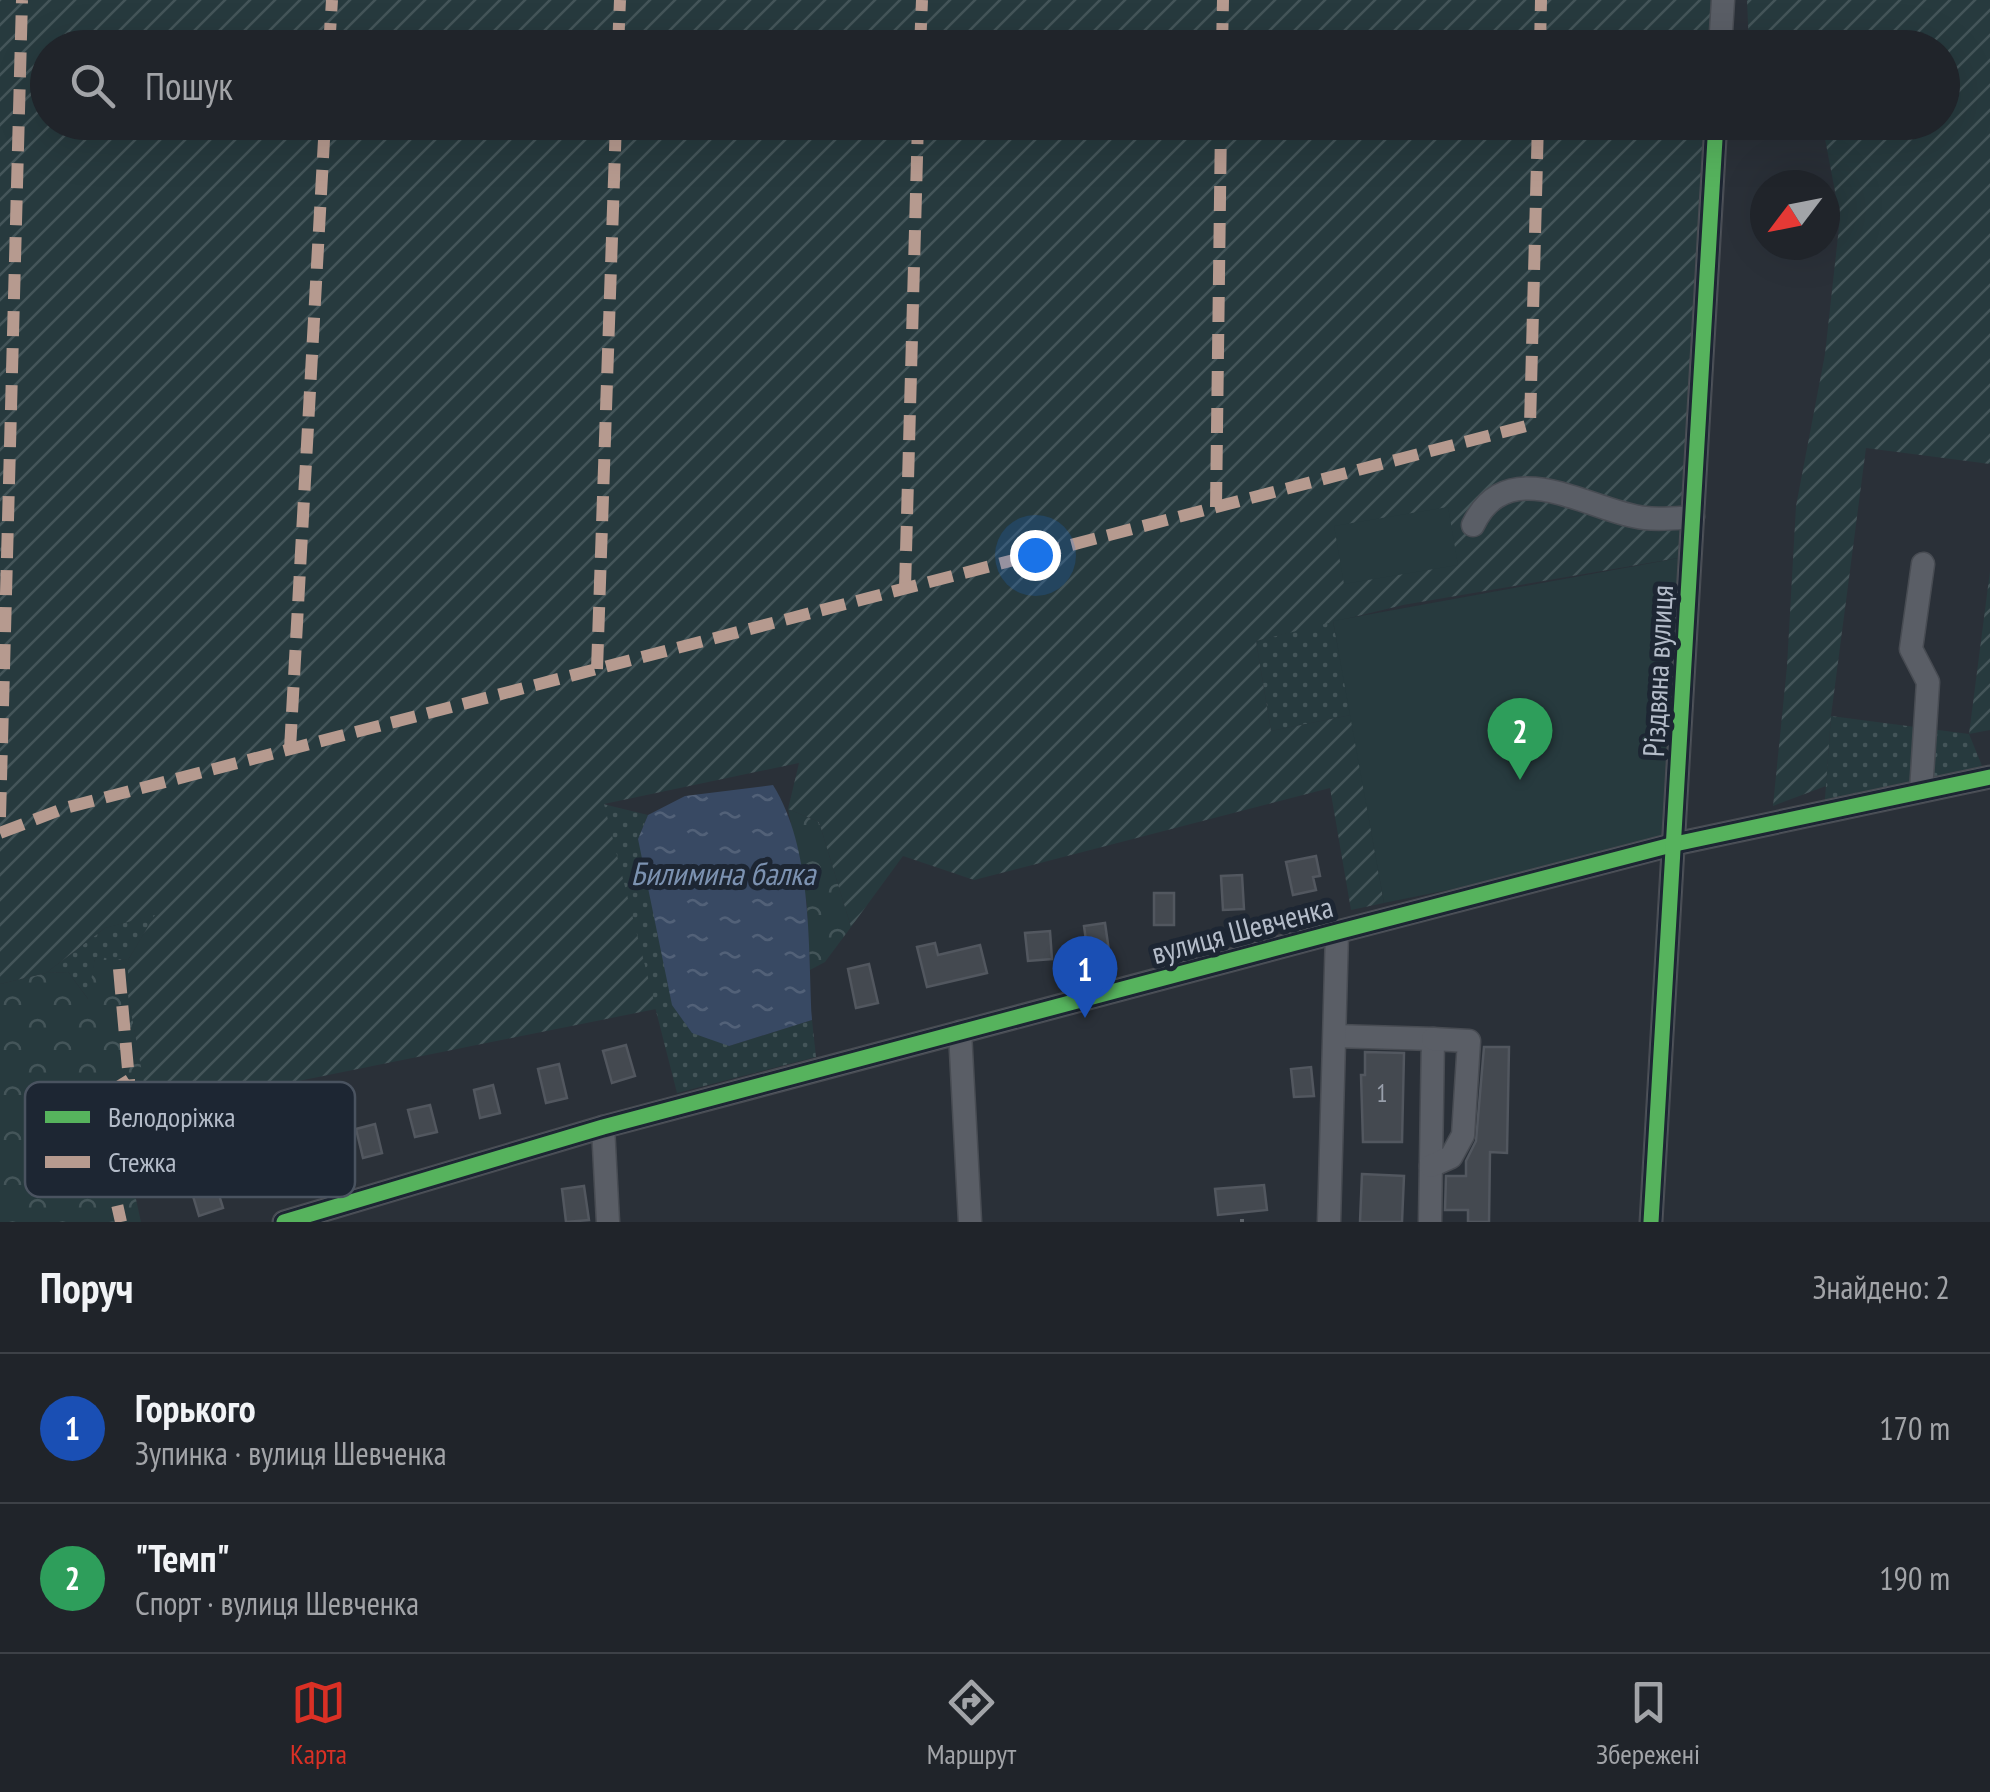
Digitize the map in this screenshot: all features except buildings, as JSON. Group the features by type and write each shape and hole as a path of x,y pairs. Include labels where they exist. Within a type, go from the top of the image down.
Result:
{"street":[{"path":"1721,30 1723,0"},
{"name":"Різдвяна вулиця","path":"1651,1222 1715,140"},
{"path":"1472,525 1481,508 1506,494 1531,490 1559,490 1643,518 1693,518"},
{"path":"1921,791 1928,682 1911,649 1923,564"},
{"name":"вулиця Шевченка","path":"284,1222 603,1127 1338,932 1676,844 1990,777"},
{"path":"1329,1222 1338,932"},
{"path":"960,1032 970,1222"},
{"path":"1335,1036 1468,1041 1464,1135 1452,1158 1431,1166"},
{"path":"1430,1222 1433,1039"},
{"path":"603,1127 608,1222"}],"green space":[{"path":"0,0 1723,0 1721,30 30,30 30,140 1715,140 1690,556 1403,605 1256,641 1271,731 1351,715 1384,903 1351,910 1330,788 974,880 903,856 851,927 819,822 788,809 799,763 604,804 656,1009 293,1082 144,1082 128,995 128,960 155,915 105,928 46,973 0,984"},
{"path":"1747,0 1990,0 1990,464 1866,448 1831,716 1826,786 1773,806 1787,666 1796,506 1825,354 1835,260 1840,260 1840,170 1831,170 1825,140 1960,140 1960,30 1748,30"},
{"path":"1448,507 1458,565 1344,584 1334,526"},
{"path":"1690,556 1675,844 1384,903 1333,621"},
{"path":"1990,571 1990,730 1969,734"},
{"path":"1333,621 1351,715 1271,731 1256,641"},
{"path":"1831,716 1969,734 1987,778 1824,812"},
{"path":"603,804 648,815 638,839 729,1046 812,1020 816,1057 677,1093"},
{"path":"788,809 819,822 851,927 825,962 810,970 807,905"},
{"path":"156,914 128,960 95,958 89,1000 68,972 46,973 105,928"},
{"path":"95,957 128,960 128,995 144,1082 25,1082 25,1197 136,1197 141,1222 0,1222 0,984 68,972 88,999"}],"water":[{"name":"Билимина балка","path":"773,785 786,810 802,868 812,1020 729,1046 692,1033 672,1005 638,839 648,815 685,796"}],"marked path":[{"path":"0,817 22,0"},
{"path":"330,30 332,0"},
{"path":"619,30 620,0"},
{"path":"921,30 922,0"},
{"path":"1222,30 1223,0"},
{"path":"1540,30 1541,0"},
{"path":"290,749 324,140"},
{"path":"597,669 615,140"},
{"path":"905,588 917,140"},
{"path":"1216,507 1221,140"},
{"path":"0,833 65,808 1530,425 1538,140"},
{"path":"119,969 129,1080 126,1082"},
{"path":"115,1197 121,1222"}],"cycle path":[{"path":"1651,1222 1715,140"},
{"path":"284,1222 603,1127 1337,932 1675,844 1990,777"}],"place":[{"name":"\"Темп\"","path":"1520,780"},
{"name":"Горького","path":"1085,1018"}]}
